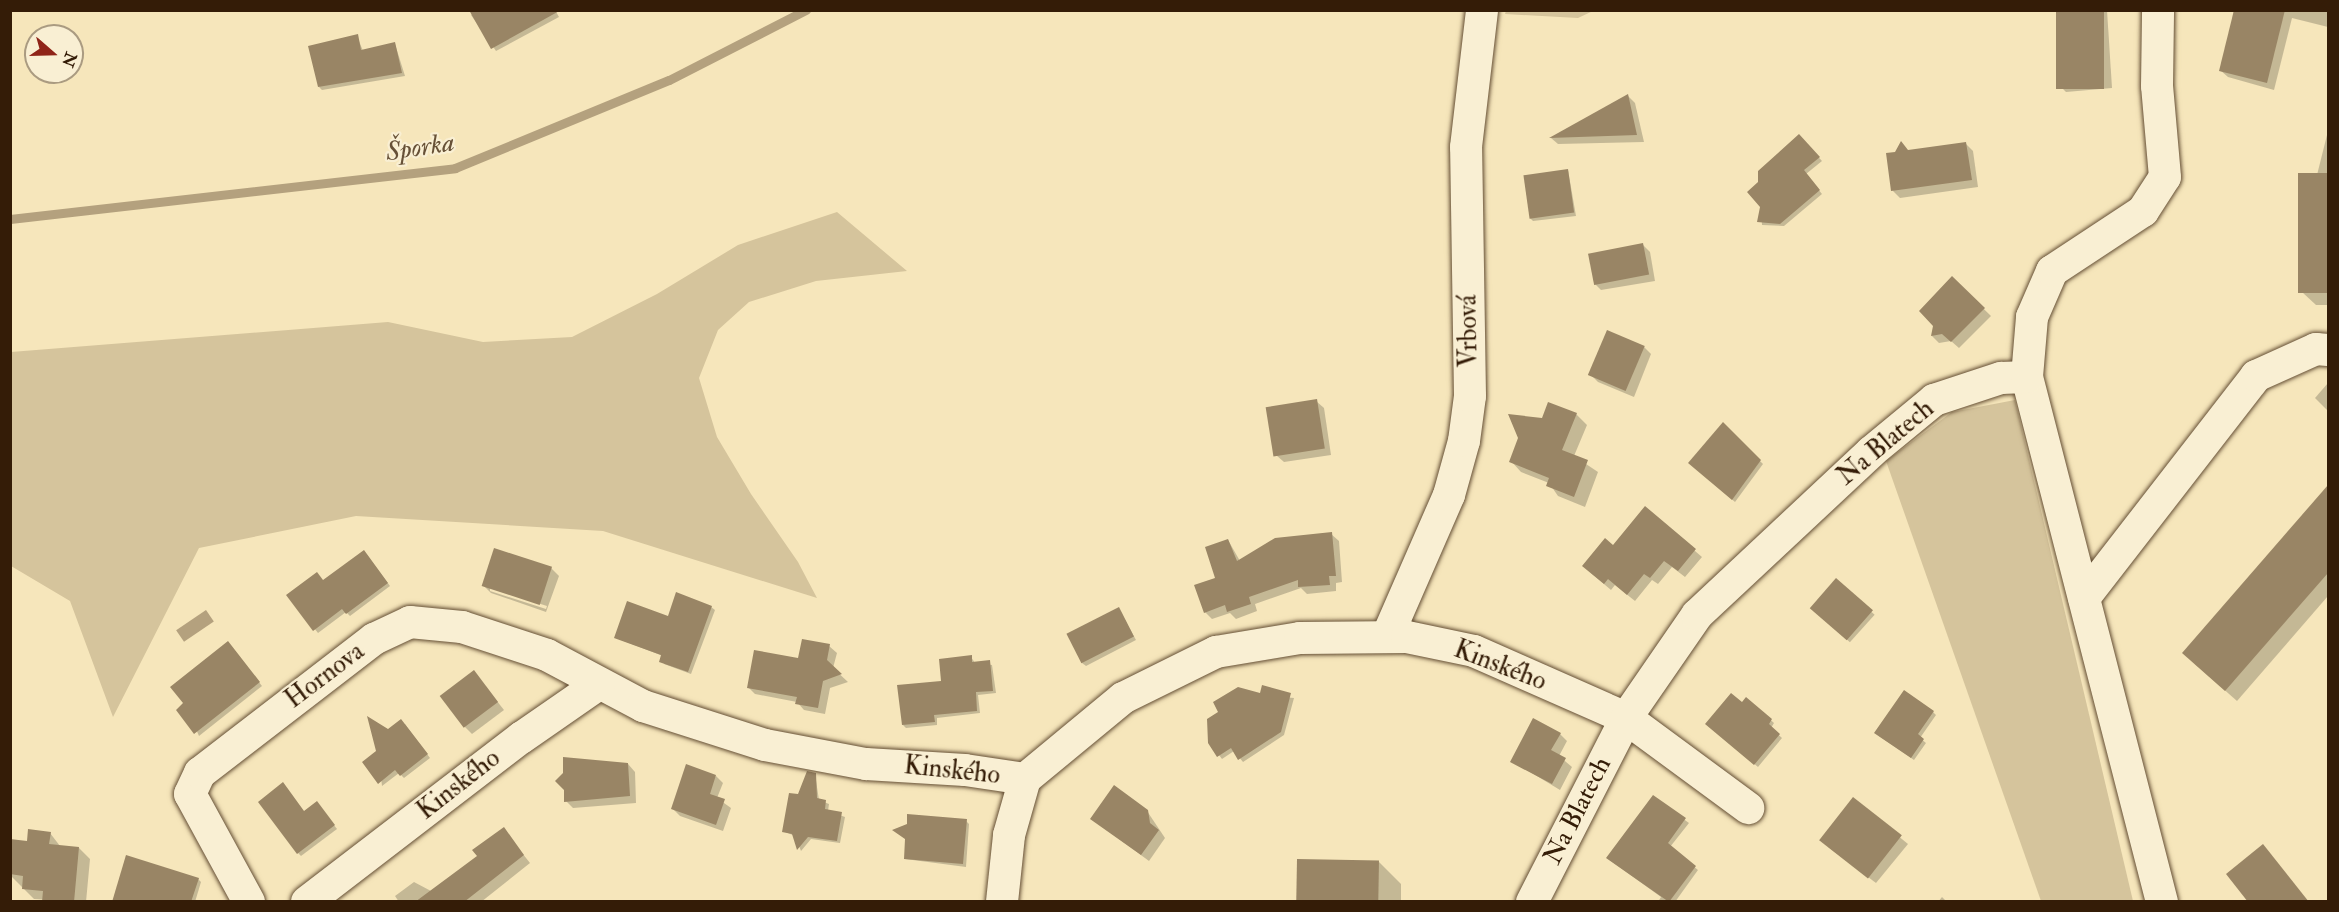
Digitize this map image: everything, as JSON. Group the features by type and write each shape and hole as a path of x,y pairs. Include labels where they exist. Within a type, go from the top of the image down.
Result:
{"street":[{"name":"Vrbová","path":"1387,637 1449,495 1469,407 1466,147 1482,10"},
{"path":"2158,10 2157,86 2164,177 2143,211 2052,271 2032,316 2014,378 2084,598 2162,902"},
{"path":"2084,598 2256,376 2316,349 2328,350"},
{"name":"Na Blatech","path":"1532,902 1626,718 1697,615 1871,452 1934,400 2014,378"},
{"name":"Hornova","path":"249,902 190,794 200,773 374,639 410,622 462,627 546,656 599,684"},
{"name":"Kinského","path":"307,902 530,731 599,684 643,706 765,745 866,764 965,770 1025,779 1123,698 1216,652 1300,638 1407,637 1474,651 1626,718 1748,808"},
{"path":"1002,902 1009,834 1025,779"}],"shaded area":[{"path":"1506,10 1593,11 1578,18 1505,14"},
{"path":"837,212 907,271 816,281 749,302 718,330 699,378 717,437 751,494 798,562 817,598 603,531 356,516 199,548 113,717 70,601 11,566 11,352 388,322 483,342 572,337 657,294 738,245"},
{"path":"2015,400 2133,901 2041,901 1886,461 1952,412"},
{"path":"206,610 214,622 184,642 176,630"}],"building":[{"path":"469,10 561,10 491,49"},
{"path":"2056,10 2104,10 2104,89 2056,89"},
{"path":"2234,10 2285,10 2267,83 2219,71"},
{"path":"358,34 361,50 395,42 402,73 318,87 308,46"},
{"path":"1628,94 1637,135 1549,138"},
{"path":"1799,134 1820,157 1804,170 1820,190 1780,224 1757,222 1760,207 1747,192 1758,182 1758,171"},
{"path":"1901,141 1908,150 1966,142 1972,180 1891,191 1886,153 1895,152"},
{"path":"1568,169 1574,213 1530,219 1523,175"},
{"path":"2298,173 2328,173 2328,293 2298,293"},
{"path":"1643,243 1649,274 1594,285 1588,254"},
{"path":"1952,276 1985,308 1951,342 1942,334 1931,336 1933,326 1919,311"},
{"path":"1607,330 1645,346 1626,391 1588,375"},
{"path":"1317,399 1325,448 1273,457 1266,407"},
{"path":"1548,402 1577,413 1562,450 1588,460 1574,497 1546,486 1549,478 1509,462 1518,438 1508,414 1542,418"},
{"path":"1723,422 1761,460 1732,500 1688,463"},
{"path":"2328,485 2328,573 2225,691 2182,653"},
{"path":"1645,506 1696,549 1678,571 1664,561 1650,578 1644,574 1627,595 1608,579 1604,584 1582,566 1605,538 1613,545"},
{"path":"1332,532 1336,576 1329,576 1330,585 1298,587 1298,580 1249,597 1251,604 1227,612 1225,605 1204,613 1194,585 1215,578 1205,547 1228,539 1237,561 1275,538"},
{"path":"494,548 552,567 540,605 482,586"},
{"path":"364,550 388,583 346,614 342,609 313,631 286,595 317,572 323,580"},
{"path":"1836,578 1873,610 1847,640 1810,608"},
{"path":"676,592 712,606 688,672 659,662 661,655 614,638 627,601 668,616"},
{"path":"1119,607 1134,636 1081,663 1066,634"},
{"path":"802,639 830,644 827,660 842,674 823,681 818,708 795,704 797,697 747,688 754,650 798,658"},
{"path":"228,641 260,682 194,734 176,710 183,703 170,687"},
{"path":"972,655 972,662 990,660 993,691 976,692 977,711 934,715 935,722 902,725 897,685 941,681 939,659"},
{"path":"474,670 498,702 464,728 440,696"},
{"path":"1262,685 1291,693 1281,732 1238,760 1231,748 1217,757 1208,743 1207,719 1218,712 1213,702 1238,687 1260,693"},
{"path":"1904,690 1934,711 1918,734 1924,739 1911,758 1874,733"},
{"path":"1731,693 1742,702 1746,697 1772,719 1769,724 1780,734 1754,765 1705,724"},
{"path":"367,716 388,729 401,719 428,754 400,776 395,770 378,784 362,762 376,751"},
{"path":"1533,718 1561,733 1551,750 1566,758 1552,784 1510,762"},
{"path":"563,757 628,763 630,796 564,802 564,790 555,781 563,773"},
{"path":"686,764 716,775 710,794 725,799 716,825 671,809"},
{"path":"807,771 816,773 817,798 826,800 825,809 842,812 837,841 808,837 797,850 792,834 782,832 789,793 798,794"},
{"path":"283,782 304,811 317,801 335,825 297,854 258,802"},
{"path":"1114,785 1148,810 1150,823 1159,830 1141,855 1090,819"},
{"path":"1653,795 1686,818 1668,843 1696,866 1669,902 1606,858"},
{"path":"1853,797 1902,835 1868,879 1819,840"},
{"path":"907,814 967,819 963,864 904,859 905,839 892,830 907,824"},
{"path":"504,827 524,855 464,902 415,902 477,856 472,850"},
{"path":"28,829 51,832 49,844 79,847 74,902 42,902 43,891 22,889 23,876 10,874 10,839 27,841"},
{"path":"2263,844 2309,902 2248,902 2226,874"},
{"path":"126,855 199,878 191,902 112,902"},
{"path":"1297,859 1379,860 1378,902 1296,902"}],"waterway":[{"name":"Šporka","path":"10,219 455,168 669,80 806,10"}]}
